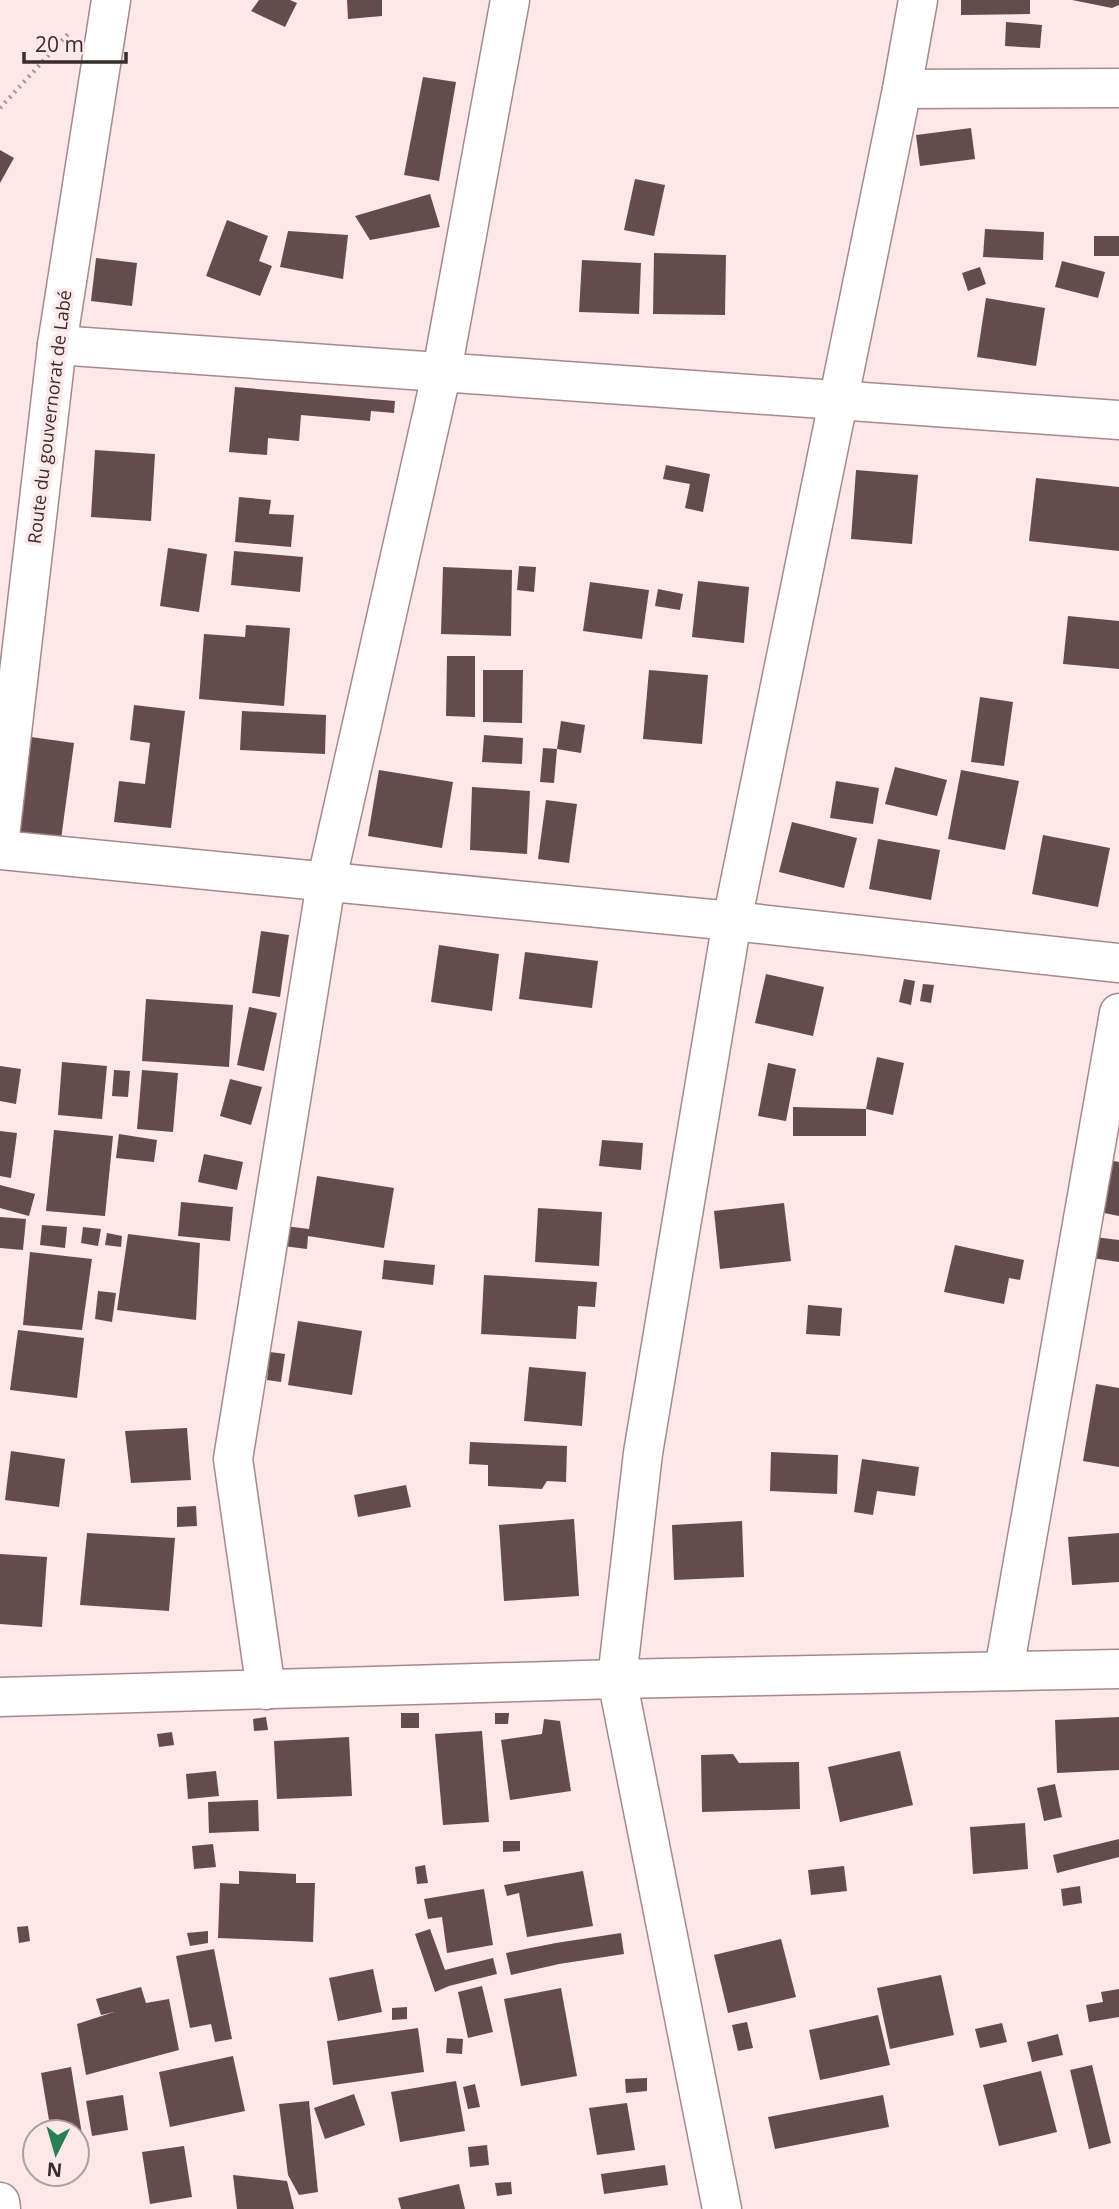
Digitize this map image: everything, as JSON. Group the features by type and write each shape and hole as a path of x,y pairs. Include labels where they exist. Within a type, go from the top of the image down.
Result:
{"street":[{"name":"Route du gouvernorat de Labé","path":"0,836 11,638 111,0"},
{"path":"266,1690 233,1459 326,883 442,372 510,0"},
{"path":"722,2209 617,1679 643,1453 732,921 918,0"},
{"path":"902,89 1119,89"},
{"path":"57,345 1119,420"},
{"path":"0,850 732,921 1119,962"},
{"path":"1004,1670 1119,1013"},
{"path":"0,1697 617,1679 1119,1669"},
{"path":"0,2202 1,2209"}],"path":[{"path":"0,108 72,29"}],"building":[{"path":"259,0 290,0 297,3 285,27 251,11"},
{"path":"347,0 382,0 382,16 348,19"},
{"path":"961,0 1030,0 1030,14 961,15"},
{"path":"1072,0 1119,0 1119,5 1112,8"},
{"path":"1006,22 1042,25 1040,48 1005,46"},
{"path":"423,77 456,82 439,181 404,175"},
{"path":"971,128 975,159 920,166 916,135"},
{"path":"0,150 14,158 0,183"},
{"path":"635,179 665,185 654,236 624,230"},
{"path":"430,194 440,227 370,240 355,216"},
{"path":"227,220 268,236 259,261 272,266 260,296 206,276"},
{"path":"985,229 1044,232 1043,260 983,257"},
{"path":"288,231 348,235 343,279 280,267"},
{"path":"1094,236 1119,236 1119,256 1094,256"},
{"path":"654,253 726,255 725,315 653,314"},
{"path":"96,258 137,263 132,306 91,301"},
{"path":"582,260 641,263 639,314 579,312"},
{"path":"1062,261 1105,272 1098,298 1055,287"},
{"path":"980,267 986,284 968,291 962,273"},
{"path":"986,298 1045,308 1036,366 977,357"},
{"path":"235,387 395,401 394,413 371,411 370,421 301,415 299,441 268,438 267,455 229,452"},
{"path":"95,450 155,454 151,521 91,517"},
{"path":"666,465 710,474 703,512 685,508 690,484 663,479"},
{"path":"856,470 918,475 912,544 851,539"},
{"path":"1036,478 1119,487 1119,551 1029,541"},
{"path":"239,497 271,500 269,514 294,515 291,547 235,542"},
{"path":"168,548 207,554 199,612 160,606"},
{"path":"234,551 303,557 300,592 231,585"},
{"path":"519,566 536,567 534,592 517,590"},
{"path":"443,567 512,570 511,636 441,634"},
{"path":"698,581 749,587 744,643 692,637"},
{"path":"590,582 649,590 642,639 583,631"},
{"path":"658,589 683,594 680,610 655,606"},
{"path":"1068,616 1119,621 1119,669 1063,664"},
{"path":"246,625 290,628 284,706 199,699 204,634 245,637"},
{"path":"447,656 475,656 475,717 446,716"},
{"path":"483,670 523,670 522,723 483,722"},
{"path":"649,670 708,675 702,744 643,739"},
{"path":"980,697 1013,702 1004,766 971,762"},
{"path":"134,705 185,711 171,828 114,822 119,781 145,784 150,743 130,740"},
{"path":"242,711 326,715 325,754 240,750"},
{"path":"561,721 585,725 581,753 557,749"},
{"path":"484,735 523,738 522,764 482,762"},
{"path":"31,737 74,743 60,847 17,840"},
{"path":"543,748 557,749 554,783 540,782"},
{"path":"895,767 947,780 937,816 885,804"},
{"path":"379,770 453,782 442,848 368,836"},
{"path":"961,770 1019,781 1005,850 948,839"},
{"path":"836,781 879,788 873,824 830,818"},
{"path":"472,787 530,791 527,854 470,850"},
{"path":"546,800 577,804 569,863 538,859"},
{"path":"792,822 857,838 844,888 779,872"},
{"path":"1043,835 1110,848 1098,907 1032,894"},
{"path":"878,839 940,850 931,900 869,889"},
{"path":"261,931 289,935 280,997 252,993"},
{"path":"439,945 499,954 492,1011 431,1002"},
{"path":"525,952 598,961 592,1008 519,999"},
{"path":"766,974 824,987 813,1036 755,1023"},
{"path":"904,979 915,981 911,1005 899,1002"},
{"path":"923,984 934,985 931,1003 920,1001"},
{"path":"146,999 233,1005 229,1067 142,1061"},
{"path":"249,1007 277,1013 264,1071 237,1065"},
{"path":"877,1057 904,1063 893,1115 866,1109"},
{"path":"62,1062 107,1066 102,1119 58,1115"},
{"path":"768,1063 796,1069 786,1121 758,1116"},
{"path":"0,1066 21,1069 16,1104 0,1101"},
{"path":"114,1070 130,1071 128,1097 112,1096"},
{"path":"142,1070 178,1073 173,1132 137,1129"},
{"path":"230,1079 262,1087 251,1125 220,1116"},
{"path":"793,1107 866,1109 866,1136 793,1136"},
{"path":"54,1130 113,1136 105,1216 46,1211"},
{"path":"0,1131 17,1133 11,1178 0,1176"},
{"path":"119,1134 157,1140 154,1162 116,1158"},
{"path":"602,1140 643,1143 641,1170 599,1166"},
{"path":"204,1154 243,1162 237,1190 198,1182"},
{"path":"1108,1160 1119,1162 1119,1216 1099,1212"},
{"path":"317,1176 394,1188 384,1248 308,1236 307,1249 283,1246 285,1226 309,1229"},
{"path":"0,1185 35,1194 29,1216 0,1208"},
{"path":"181,1202 233,1207 230,1241 178,1236"},
{"path":"784,1203 791,1261 720,1269 714,1211"},
{"path":"538,1208 602,1212 599,1266 535,1262"},
{"path":"0,1217 26,1219 23,1250 0,1248"},
{"path":"42,1225 67,1227 65,1248 40,1245"},
{"path":"83,1227 101,1229 98,1246 81,1243"},
{"path":"107,1233 122,1236 121,1247 105,1245"},
{"path":"128,1234 200,1243 196,1320 117,1310"},
{"path":"1095,1237 1119,1240 1119,1262 1092,1258"},
{"path":"955,1245 1024,1260 1020,1280 1009,1278 1004,1304 944,1292"},
{"path":"30,1252 92,1259 82,1330 23,1325"},
{"path":"384,1260 435,1265 433,1285 382,1279"},
{"path":"484,1275 597,1282 595,1307 578,1306 576,1339 481,1334"},
{"path":"98,1291 116,1293 112,1322 95,1319"},
{"path":"808,1305 842,1308 840,1336 806,1334"},
{"path":"298,1321 362,1331 352,1395 288,1385"},
{"path":"18,1330 84,1338 77,1398 10,1390"},
{"path":"270,1352 285,1354 281,1382 267,1380"},
{"path":"529,1367 586,1372 582,1426 524,1421"},
{"path":"1096,1384 1119,1388 1119,1467 1083,1461"},
{"path":"187,1428 191,1480 131,1483 125,1431"},
{"path":"470,1442 567,1446 566,1482 547,1481 542,1489 488,1486 488,1465 469,1464"},
{"path":"11,1451 65,1459 59,1507 5,1500"},
{"path":"771,1452 838,1455 837,1494 770,1491"},
{"path":"862,1459 919,1467 915,1496 877,1491 873,1515 854,1512"},
{"path":"406,1485 411,1507 358,1517 354,1495"},
{"path":"196,1506 197,1526 177,1527 177,1507"},
{"path":"574,1519 579,1596 504,1601 499,1525"},
{"path":"742,1521 744,1577 674,1580 672,1525"},
{"path":"87,1533 175,1538 169,1611 80,1605"},
{"path":"1119,1533 1119,1582 1072,1585 1068,1537"},
{"path":"0,1554 47,1557 42,1627 0,1624"},
{"path":"401,1713 419,1713 419,1728 401,1728"},
{"path":"495,1713 509,1713 508,1724 495,1724"},
{"path":"266,1717 268,1730 254,1731 253,1719"},
{"path":"1119,1717 1119,1770 1057,1773 1055,1720"},
{"path":"544,1719 560,1721 571,1791 510,1800 501,1740 542,1734"},
{"path":"482,1731 489,1822 443,1825 435,1734"},
{"path":"172,1732 174,1745 159,1747 157,1734"},
{"path":"349,1737 352,1796 277,1799 274,1741"},
{"path":"900,1751 913,1805 840,1822 828,1767"},
{"path":"733,1754 739,1763 799,1762 800,1809 702,1812 701,1755"},
{"path":"216,1771 219,1796 188,1799 186,1774"},
{"path":"1055,1784 1062,1817 1044,1821 1037,1788"},
{"path":"258,1800 259,1831 209,1833 208,1802"},
{"path":"1025,1823 1028,1869 973,1874 970,1827"},
{"path":"1119,1839 1119,1857 1057,1873 1053,1855"},
{"path":"503,1841 520,1841 520,1851 503,1852"},
{"path":"213,1844 216,1867 194,1869 192,1846"},
{"path":"425,1865 428,1883 417,1884 415,1867"},
{"path":"844,1866 847,1891 811,1895 808,1870"},
{"path":"239,1871 296,1874 296,1883 315,1883 313,1942 218,1938 220,1883 239,1884"},
{"path":"583,1871 593,1926 527,1937 519,1893 507,1896 504,1885"},
{"path":"1080,1886 1082,1903 1063,1906 1061,1889"},
{"path":"484,1889 493,1945 447,1953 442,1917 428,1919 424,1899"},
{"path":"28,1926 30,1941 19,1943 17,1927"},
{"path":"430,1929 445,1970 493,1958 497,1974 435,1992 415,1934"},
{"path":"208,1931 208,1943 190,1946 187,1933"},
{"path":"621,1933 624,1954 511,1975 506,1953"},
{"path":"781,1939 796,1997 728,2013 714,1955"},
{"path":"214,1949 232,2039 215,2042 211,2024 190,2028 176,1956"},
{"path":"373,1969 382,2012 338,2021 329,1978"},
{"path":"941,1975 954,2035 890,2049 877,1988"},
{"path":"482,1986 493,2032 468,2038 458,1992"},
{"path":"141,1987 146,2003 169,1999 179,2050 86,2075 77,2024 114,2012 101,2015 96,1999"},
{"path":"561,1988 577,2076 521,2086 504,1999"},
{"path":"1119,1989 1119,2017 1089,2022 1086,2005 1103,2002 1101,1992"},
{"path":"407,2007 407,2019 392,2020 392,2008"},
{"path":"878,2015 890,2065 820,2080 809,2030"},
{"path":"747,2022 753,2048 738,2051 732,2025"},
{"path":"1002,2023 1007,2042 980,2048 975,2029"},
{"path":"418,2028 424,2072 333,2085 327,2041"},
{"path":"1058,2034 1063,2055 1032,2062 1027,2042"},
{"path":"447,2038 463,2039 462,2054 446,2053"},
{"path":"233,2056 245,2111 170,2127 159,2072"},
{"path":"1092,2065 1111,2143 1089,2149 1070,2070"},
{"path":"71,2067 79,2118 49,2118 41,2073"},
{"path":"1041,2071 1057,2132 999,2146 983,2085"},
{"path":"647,2078 647,2091 626,2093 625,2079"},
{"path":"456,2081 465,2131 400,2142 391,2092"},
{"path":"475,2084 480,2107 468,2109 463,2087"},
{"path":"354,2094 365,2125 325,2139 314,2108"},
{"path":"123,2095 128,2130 92,2136 86,2101"},
{"path":"883,2095 889,2127 775,2149 768,2117"},
{"path":"309,2101 318,2192 299,2195 288,2175 279,2104"},
{"path":"627,2103 635,2150 597,2155 589,2108"},
{"path":"487,2145 489,2165 470,2167 468,2147"},
{"path":"184,2146 192,2197 150,2204 142,2152"},
{"path":"665,2165 668,2185 604,2194 601,2174"},
{"path":"233,2175 287,2181 294,2209 237,2209"},
{"path":"511,2182 512,2194 497,2196 495,2183"},
{"path":"459,2184 465,2209 401,2209 398,2198"}]}
